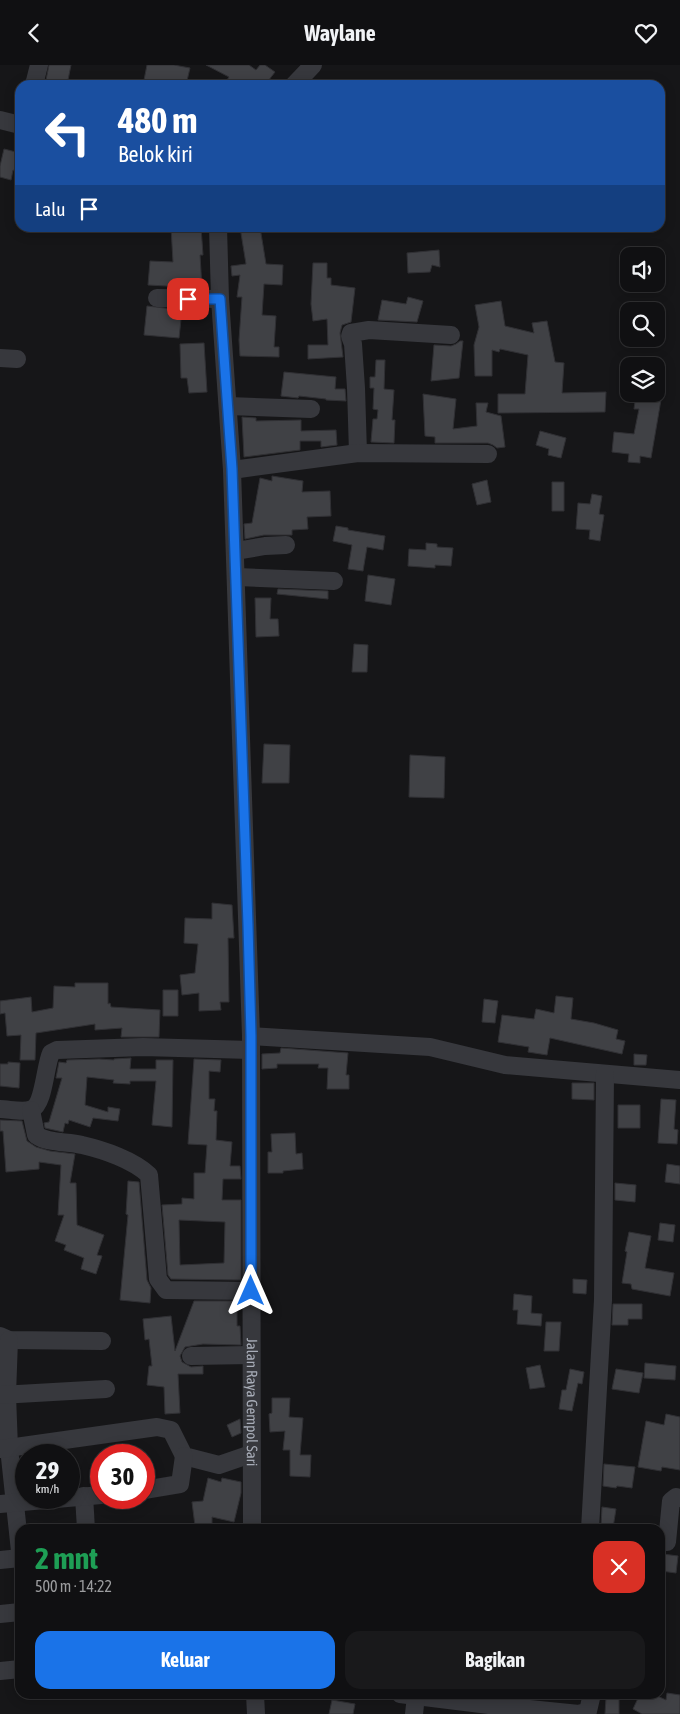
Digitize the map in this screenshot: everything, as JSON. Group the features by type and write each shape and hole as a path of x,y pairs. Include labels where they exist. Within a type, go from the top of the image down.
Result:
{"street":[{"path":"35,80 39,65"},
{"path":"299,80 313,65"},
{"path":"0,120 15,124"},
{"name":"Jalan Raya Gempol Sari","path":"218,232 220,299 236,551 251,1043 252,1524"},
{"path":"157,298 220,299"},
{"path":"358,453 356,388 351,333 369,331 450,335"},
{"path":"228,406 311,409"},
{"path":"232,469 358,453 488,454"},
{"path":"236,551 265,546 286,545"},
{"path":"237,577 334,581"},
{"path":"0,1109 31,1110 40,1101 47,1061 51,1053 57,1050 251,1043 430,1047 504,1065 680,1080"},
{"path":"590,1524 603,1300 605,1074"},
{"path":"31,1110 36,1135 39,1137 82,1145 130,1161 141,1167 149,1175 158,1279 166,1290 251,1291"},
{"path":"15,1531 8,1503 5,1449 4,1338 102,1341"},
{"path":"191,1356 251,1355"},
{"path":"4,1395 106,1389"},
{"path":"5,1449 157,1427 171,1430 184,1456 180,1484 155,1489"},
{"path":"184,1456 219,1465 251,1454"},
{"path":"84,1496 86,1524"},
{"path":"8,1503 90,1496"},
{"path":"669,1545 671,1501 676,1497 680,1497"},
{"path":"0,1560 15,1558"},
{"path":"0,1615 15,1613"},
{"path":"0,1671 15,1670"},
{"path":"255,1699 256,1714"},
{"path":"409,1699 414,1714"},
{"path":"440,1699 565,1713 585,1713 591,1699"}],"building":[{"path":"49,65 71,65 68,80 46,80"},
{"path":"147,65 174,65 190,68 187,80 144,80"},
{"path":"206,65 249,65 256,70 260,65 265,65 275,72 269,80 227,80 229,77"},
{"path":"4,149 15,152 15,171 13,170 11,180 0,177 0,166"},
{"path":"171,232 201,232 203,255 200,255 202,288 148,285 150,261 173,262"},
{"path":"241,232 261,232 266,264 283,265 282,285 264,284 262,315 276,316 274,347 279,347 279,357 240,356 239,340 242,297 237,297 240,275 232,276 231,266 246,264"},
{"path":"439,250 440,267 432,265 430,272 408,273 407,253"},
{"path":"313,263 327,263 327,278 331,278 331,285 355,288 351,322 342,325 340,333 343,357 308,359 308,345 328,345 327,319 313,321 311,304"},
{"path":"408,297 423,301 417,322 378,320 382,300 406,304"},
{"path":"501,301 505,326 534,333 532,323 547,321 555,362 564,363 562,393 606,392 605,412 498,413 498,394 525,394 528,355 500,349 499,352 492,350 492,376 475,376 474,345 479,327 475,305"},
{"path":"147,306 182,310 179,338 144,335"},
{"path":"463,341 459,378 431,381 434,345 451,346"},
{"path":"204,343 207,392 189,393 187,378 181,378 180,344"},
{"path":"376,360 385,360 384,389 394,390 392,420 395,420 394,443 371,442 373,419 377,419 378,410 373,409 374,388 370,388 370,377 375,377"},
{"path":"284,372 336,377 335,389 345,389 346,401 281,396"},
{"path":"423,394 456,399 453,429 477,426 476,403 488,403 486,412 501,416 505,447 497,448 488,443 435,443 435,437 425,436"},
{"path":"635,402 661,402 651,458 640,456 640,463 628,462 629,454 612,452 614,432 634,434 639,409 634,409"},
{"path":"242,417 256,418 256,421 301,420 301,431 336,430 337,445 321,447 321,441 300,441 300,450 244,457"},
{"path":"540,431 566,438 561,458 548,455 549,449 536,445"},
{"path":"272,476 303,481 302,492 330,491 331,516 307,517 308,529 292,530 292,535 264,535 245,539 244,524 252,523 260,478 272,481"},
{"path":"487,480 491,502 477,505 472,484"},
{"path":"552,482 564,482 564,511 552,511"},
{"path":"592,494 602,496 599,514 604,515 600,541 589,539 590,530 576,529 578,503 590,504"},
{"path":"336,526 348,528 348,530 385,536 383,550 367,547 363,571 348,569 352,545 333,541"},
{"path":"426,543 437,544 437,547 453,548 451,566 435,565 435,568 408,566 409,549 426,550"},
{"path":"368,575 395,579 391,605 365,601"},
{"path":"278,589 328,591 328,599 277,594"},
{"path":"255,598 271,598 270,619 278,619 279,636 256,637"},
{"path":"354,644 368,645 367,672 352,672"},
{"path":"264,744 290,745 289,783 262,783"},
{"path":"410,755 445,757 444,798 409,797"},
{"path":"212,903 232,905 234,938 228,938 229,1002 220,1002 221,1010 199,1011 199,993 182,995 180,975 195,973 198,944 184,943 185,918 212,919"},
{"path":"75,983 108,983 108,1004 110,1003 111,1007 160,1010 159,1037 121,1037 122,1028 95,1030 95,1024 36,1033 35,1060 20,1060 21,1035 7,1036 5,1013 0,1014 0,1001 31,997 32,1012 53,1008 54,986 75,987"},
{"path":"163,990 178,990 178,1016 163,1016"},
{"path":"556,996 573,998 571,1019 618,1030 616,1039 625,1041 622,1054 550,1038 547,1055 528,1052 529,1047 498,1042 502,1015 534,1019 536,1009 554,1013"},
{"path":"484,999 498,1001 495,1023 482,1022"},
{"path":"281,1048 348,1053 346,1075 349,1075 349,1089 327,1089 328,1068 318,1068 319,1064 277,1064 277,1068 262,1069 262,1054 280,1053"},
{"path":"634,1054 647,1055 646,1065 634,1065"},
{"path":"131,1058 130,1069 156,1069 156,1060 173,1060 172,1127 152,1125 156,1081 130,1081 130,1084 113,1083 114,1080 87,1077 85,1105 108,1112 108,1107 120,1109 118,1121 93,1118 90,1127 69,1120 68,1124 65,1123 63,1132 45,1128 44,1123 49,1122 62,1078 56,1078 59,1062 66,1063 67,1060"},
{"path":"194,1059 221,1060 220,1072 209,1071 209,1099 215,1099 214,1111 217,1111 216,1140 232,1142 230,1166 240,1166 241,1179 223,1179 222,1200 241,1200 241,1280 171,1279 168,1275 162,1205 182,1204 182,1198 194,1199 194,1173 205,1173 207,1145 188,1144","holes":["179,1220 225,1222 224,1263 180,1265"]},
{"path":"8,1062 20,1063 19,1088 0,1086 0,1064 8,1064"},
{"path":"572,1083 594,1083 594,1100 572,1099"},
{"path":"661,1099 676,1100 674,1129 678,1130 677,1144 658,1143"},
{"path":"618,1105 640,1105 640,1128 618,1128"},
{"path":"0,1120 22,1121 27,1141 36,1147 75,1154 70,1183 76,1183 77,1225 104,1235 97,1255 102,1256 96,1274 81,1269 84,1258 64,1250 66,1245 55,1241 64,1215 58,1215 61,1165 39,1162 39,1169 6,1172 3,1131 0,1131"},
{"path":"295,1133 296,1154 302,1153 303,1169 283,1171 283,1173 268,1173 268,1152 272,1152 271,1134"},
{"path":"667,1164 680,1166 680,1184 665,1182"},
{"path":"128,1181 139,1182 147,1280 151,1288 150,1303 120,1300 128,1215 126,1214"},
{"path":"615,1183 636,1185 635,1202 615,1200"},
{"path":"660,1223 675,1225 673,1242 658,1240"},
{"path":"629,1232 651,1236 645,1268 674,1273 670,1296 632,1289 631,1284 622,1283"},
{"path":"573,1279 587,1280 586,1294 573,1293"},
{"path":"514,1294 532,1296 531,1313 542,1314 541,1326 517,1324 518,1310 513,1310"},
{"path":"194,1301 237,1301 237,1326 240,1326 241,1345 203,1344 185,1347 180,1356 182,1362 191,1367 203,1366 203,1374 178,1374 180,1413 165,1414 164,1387 147,1385 149,1366 152,1366 149,1339 145,1340 143,1319 171,1316 175,1351"},
{"path":"613,1304 642,1304 642,1319 628,1319 628,1325 612,1325"},
{"path":"546,1322 561,1322 559,1351 544,1351"},
{"path":"645,1363 676,1366 675,1380 644,1378"},
{"path":"540,1365 545,1387 530,1389 526,1368"},
{"path":"570,1369 584,1372 582,1384 578,1383 572,1411 559,1409 562,1390 566,1390"},
{"path":"616,1369 643,1373 639,1393 612,1389"},
{"path":"272,1398 290,1398 289,1417 303,1418 300,1455 311,1455 310,1477 290,1476 290,1450 283,1450 285,1431 270,1432 269,1414 272,1413"},
{"path":"666,1414 680,1417 680,1470 662,1467 661,1471 638,1467 646,1421 664,1425"},
{"path":"240,1419 241,1433 232,1437 227,1425"},
{"path":"604,1464 635,1467 632,1488 603,1486"},
{"path":"208,1478 221,1482 222,1478 241,1482 241,1493 234,1522 212,1517 212,1524 195,1524 192,1502 203,1501"},
{"path":"602,1507 616,1509 614,1524 601,1524"},
{"path":"665,1554 678,1556 676,1573 665,1572"},
{"path":"667,1693 680,1695 680,1714 642,1714 633,1709 638,1699 666,1700"},
{"path":"606,1699 619,1699 619,1714 605,1714"},
{"path":"332,1700 355,1704 353,1714 329,1714"}],"route":[{"path":"188,299 220,299 228,406 237,577 251,1036 251,1291"}]}
